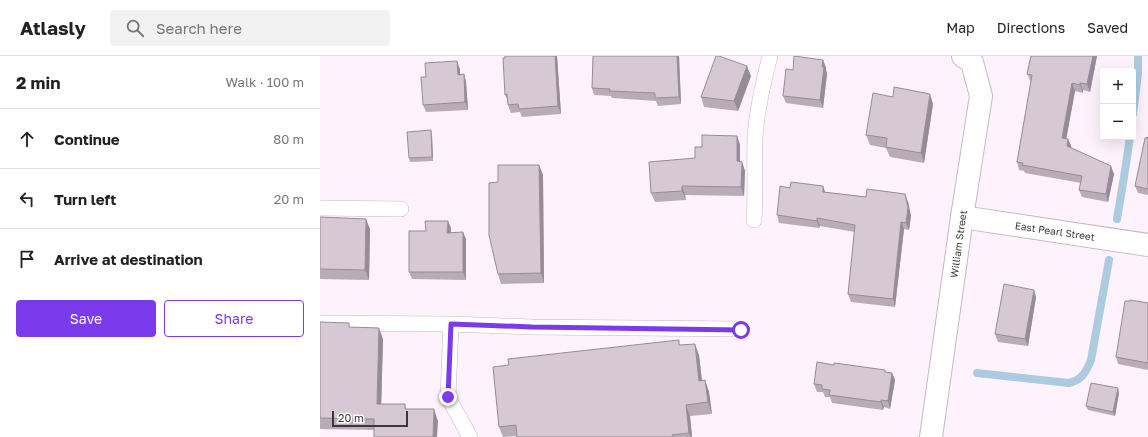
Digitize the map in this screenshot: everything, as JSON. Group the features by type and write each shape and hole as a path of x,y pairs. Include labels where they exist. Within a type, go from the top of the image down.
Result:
{"street":[{"name":"William Street","path":"931,437 962,217 981,96 972,62 963,56"},
{"name":"East Pearl Street","path":"962,217 1148,245"}],"lane":[{"path":"754,220 756,194 756,137 760,96 770,56"},
{"path":"320,208 401,209"},
{"path":"320,323 741,330"},
{"path":"451,324 448,397 470,437"}],"building":[{"path":"505,56 555,56 558,106 519,109 518,104 508,105 507,94 505,95 503,58 505,58"},
{"path":"593,56 677,56 679,97 655,98 655,93 609,91 610,89 592,88"},
{"path":"716,56 747,66 734,101 701,97"},
{"path":"794,56 823,60 822,67 824,67 820,100 783,96 786,69 793,70"},
{"path":"1031,56 1093,56 1087,84 1080,83 1080,85 1072,83 1062,138 1068,139 1067,146 1111,166 1106,194 1079,190 1082,176 1022,165 1023,163 1017,162 1032,75 1027,74"},
{"path":"457,61 458,75 464,74 465,102 423,105 421,77 426,77 425,63"},
{"path":"894,87 930,94 921,153 886,147 887,138 866,135 873,93 893,97"},
{"path":"431,130 432,157 409,158 407,132"},
{"path":"702,135 737,136 737,161 742,162 741,187 682,186 682,191 651,193 649,162 695,158 695,147 702,147"},
{"path":"1148,137 1148,189 1135,186 1145,138"},
{"path":"498,165 539,165 541,273 498,274 489,235 489,183 498,182"},
{"path":"791,182 823,186 823,192 866,197 867,189 905,194 908,208 906,223 901,222 893,299 848,294 855,225 817,218 817,221 777,215 780,186 790,188"},
{"path":"320,217 366,219 365,270 320,269"},
{"path":"425,221 448,221 447,233 463,232 463,272 409,272 409,231 426,231"},
{"path":"1004,284 1034,290 1025,339 995,334"},
{"path":"1130,300 1148,303 1148,363 1116,357 1125,301"},
{"path":"320,322 349,323 349,327 379,328 377,404 405,404 405,409 434,409 433,437 374,437 374,419 320,418"},
{"path":"679,340 679,345 695,344 699,381 705,380 708,402 686,405 689,433 672,435 673,437 517,437 516,425 499,427 493,367 509,365 508,359"},
{"path":"817,362 885,370 885,372 892,373 888,401 881,400 881,402 829,395 830,390 822,389 822,385 814,384"},
{"path":"1091,383 1118,388 1113,412 1086,406"}],"waterway":[{"path":"1134,104 1138,74 1138,56"},
{"path":"1117,219 1130,140"},
{"path":"977,373 1069,383 1080,378 1091,360 1109,260"}],"route":[{"path":"448,397 451,324 532,327 741,330"}]}
